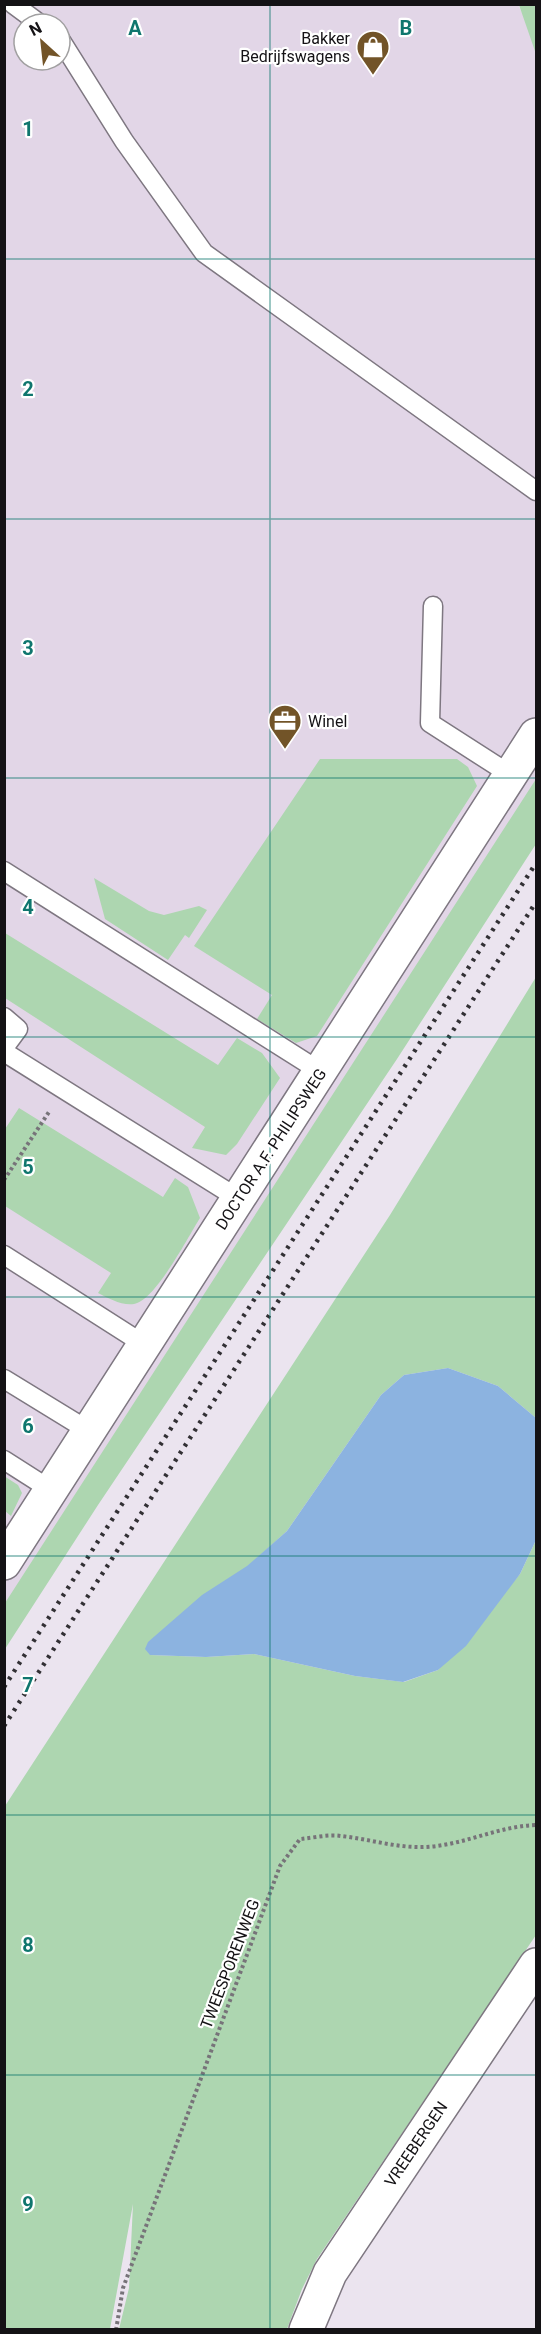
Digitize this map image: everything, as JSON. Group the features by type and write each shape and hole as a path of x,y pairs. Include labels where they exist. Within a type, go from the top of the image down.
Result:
{"street":[{"name":"DOCTOR A.F. PHILIPSWEG","path":"4,1563 537,735"},
{"name":"VREEBERGEN","path":"306,2330 330,2273 537,1965"}],"lane":[{"path":"72,58 124,141 204,253 537,491"},
{"path":"433,606 429,723 511,775"},
{"path":"4,871 321,1072"},
{"path":"4,1017 18,1029 4,1050 239,1199"},
{"path":"4,1255 145,1345"},
{"path":"4,1379 89,1431"},
{"path":"4,1460 51,1490"}],"path":[{"path":"4,1180 64,1089"},
{"name":"TWEESPORENWEG","path":"116,2330 123,2288 223,2017 280,1866 300,1839 339,1835 386,1844 423,1847 460,1842 522,1826 537,1825"}],"shaded area":[{"path":"5,5 518,5 536,40 536,803 5,1623"}],"green space":[{"path":"519,5 536,5 536,54"},
{"path":"320,759 457,759 468,767 477,786 317,1036 296,1043 257,1019 272,995 194,946"},
{"path":"536,779 536,844 397,1059 98,1505 5,1649 5,1603"},
{"path":"94,878 149,911 164,915 199,906 207,910 189,938 185,935 168,960 105,919"},
{"path":"5,933 218,1065 237,1038 262,1053 280,1078 237,1144 226,1155 192,1148 205,1127 5,998"},
{"path":"536,977 536,1418 498,1386 448,1368 404,1375 381,1395 287,1531 150,1655 206,1657 254,1654 355,1676 404,1682 438,1670 520,1574 536,1540 536,1935 317,2259 302,2289 287,2329 119,2329 129,2288 133,2204 110,2329 5,2330 5,1806 390,1215"},
{"path":"19,1108 163,1197 175,1178 188,1187 200,1218 161,1280 142,1300 134,1304 125,1304 98,1293 111,1273 5,1206 5,1129"},
{"path":"4,1476 18,1485 22,1493 11,1516 5,1511"}],"water":[{"path":"448,1368 498,1386 536,1418 536,1540 520,1574 466,1646 438,1670 403,1682 355,1676 254,1654 206,1657 150,1655 145,1649 148,1642 202,1595 247,1566 287,1531 381,1395 404,1375"}],"railway":[{"path":"4,1687 536,863"},
{"path":"4,1726 536,902"}],"place":[{"name":"Bakker Bedrijfswagens","path":"373,76"},
{"name":"Winel","path":"285,750"}]}
